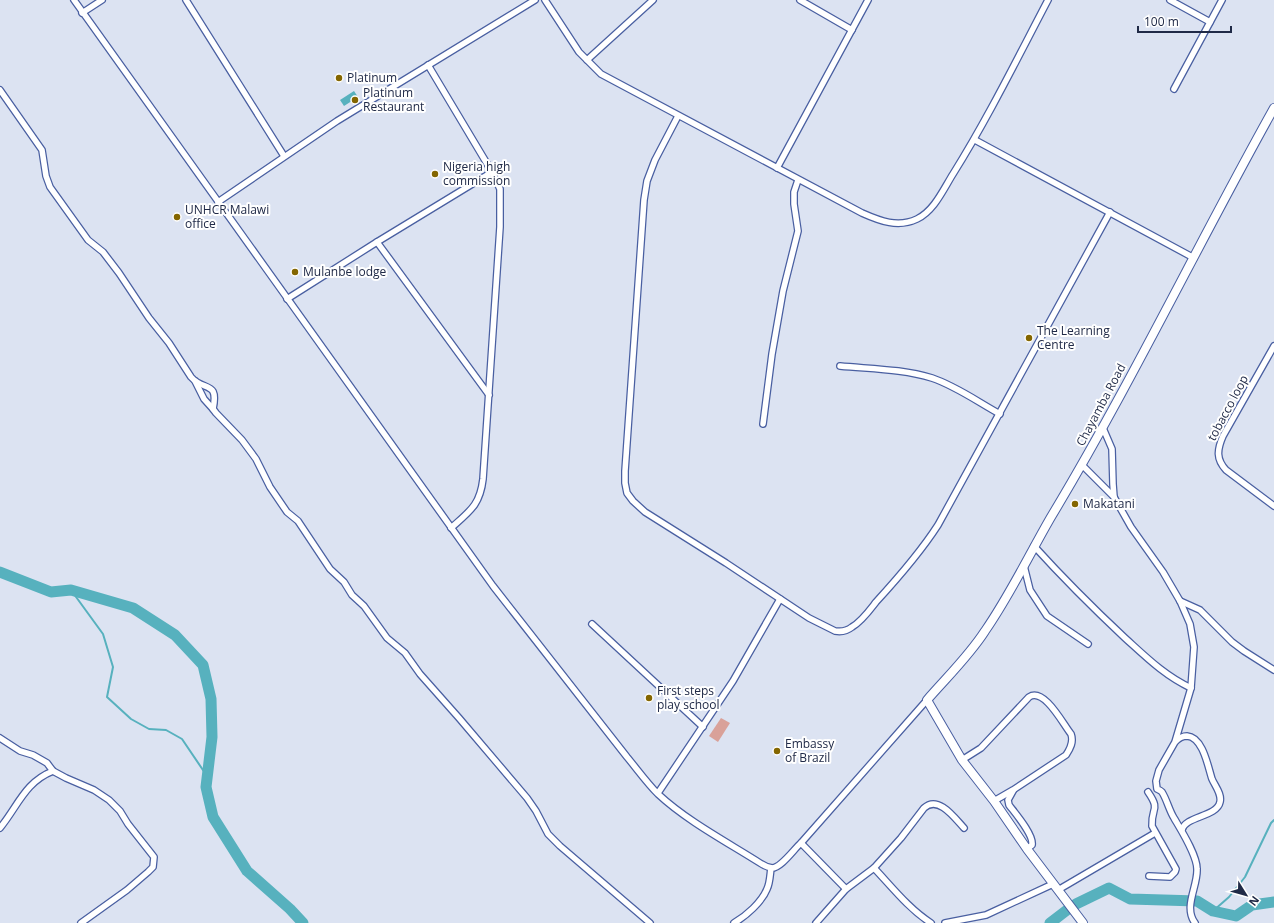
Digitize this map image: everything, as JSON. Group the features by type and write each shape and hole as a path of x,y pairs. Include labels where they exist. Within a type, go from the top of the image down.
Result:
{"street":[{"path":"74,0 493,586 627,757 658,793 682,813 760,863 771,868 778,866 801,843 927,700 962,760 994,801 1027,849 1083,923"},
{"path":"82,12 102,0"},
{"path":"186,0 284,156"},
{"path":"218,202 337,121 535,0"},
{"path":"545,0 579,52 601,74 798,180 878,220 891,224 904,224 918,219 933,206 975,140 1048,0"},
{"path":"587,60 653,0"},
{"path":"800,0 852,30"},
{"path":"777,168 868,0"},
{"path":"1170,0 1210,22"},
{"path":"1174,89 1222,0"},
{"path":"428,65 492,172 500,189 500,227 484,479 481,493 477,502 468,513 451,528"},
{"path":"0,90 42,150 46,176 50,187 88,240 109,260 194,381 204,399 242,440 256,459 270,487 287,512 303,527 315,548 330,569 344,582 352,594 364,606 386,638 405,654 420,674 527,798 536,811 548,834 650,923"},
{"name":"Chayamba Road","path":"927,700 965,657 985,631 1011,590 1034,546 1103,428 1248,154 1274,108"},
{"path":"678,116 655,160 647,181 644,200 625,471 626,488 633,502 645,512 809,618 839,632 854,626 898,578 926,544 1000,414 1110,212"},
{"path":"975,140 1194,258"},
{"path":"287,299 492,172"},
{"path":"763,424 772,354 783,291 798,231 794,204 794,192 798,180"},
{"path":"377,242 489,395"},
{"name":"tobacco loop","path":"1274,346 1223,436 1218,449 1220,463 1226,470 1274,506"},
{"path":"840,366 907,372 932,378 948,385 1000,414"},
{"path":"194,381 212,389 215,394 213,409"},
{"path":"1103,428 1112,449 1114,497"},
{"path":"1082,465 1114,497 1131,527 1163,572 1180,602 1190,624 1195,654 1191,688 1176,742"},
{"path":"1034,546 1070,585 1123,636 1169,676 1191,688"},
{"path":"1024,566 1030,590 1046,616 1088,644"},
{"path":"658,793 703,728 744,664 780,599"},
{"path":"1180,602 1200,610 1244,652 1274,670"},
{"path":"592,624 703,728"},
{"path":"962,760 981,748 1029,697 1035,695 1042,697 1047,702 1071,734 1073,741 1070,749 1066,755 994,801"},
{"path":"1182,830 1185,824 1217,807 1221,801 1221,797 1214,784 1199,744 1193,738 1186,736 1178,738 1159,770 1155,784 1157,789 1162,792 1174,818 1182,830 1196,863 1197,879 1190,908 1196,922"},
{"path":"0,738 20,752 33,755 47,763 53,771 94,790 116,805 128,824 154,857 153,867 148,872 127,890 81,923"},
{"path":"0,828 31,785 43,775 53,771"},
{"path":"1013,790 1008,800 1009,805 1030,834 1033,842 1027,849"},
{"path":"1148,792 1156,806 1152,826 1175,866 1175,872 1170,877 1149,876"},
{"path":"816,923 846,889 874,868 901,838 928,804 933,803 943,807 964,828"},
{"path":"945,923 986,915 1056,887 1155,833"},
{"path":"801,843 846,889"},
{"path":"734,923 763,897 769,884 771,868"},
{"path":"874,868 904,899 931,923"}],"shaded area":[{"path":"721,718 730,723 718,742 709,736"}],"water":[{"path":"354,91 358,97 344,106 340,100"}],"waterway":[{"path":"0,572 51,592 71,590 133,608 175,635 203,665 211,699 212,737 206,787 213,817 247,871 290,909 303,923"},
{"path":"71,590 103,634 113,667 107,697 131,719 149,729 166,730 182,739 207,776"},
{"path":"1213,911 1229,897 1245,877 1271,823 1274,820"},
{"path":"1076,904 1109,888 1130,899 1197,901 1213,911 1236,916 1252,905 1274,902"},
{"path":"1050,923 1067,910"}],"place":[{"name":"Platinum","path":"339,78"},
{"name":"Platinum Restaurant","path":"355,100"},
{"name":"Nigeria high commission","path":"435,174"},
{"name":"UNHCR Malawi office","path":"177,217"},
{"name":"Mulanbe lodge","path":"295,272"},
{"name":"The Learning Centre","path":"1029,338"},
{"name":"Makatani","path":"1075,504"},
{"name":"First steps play school","path":"649,698"},
{"name":"Embassy of Brazil","path":"777,751"}]}
